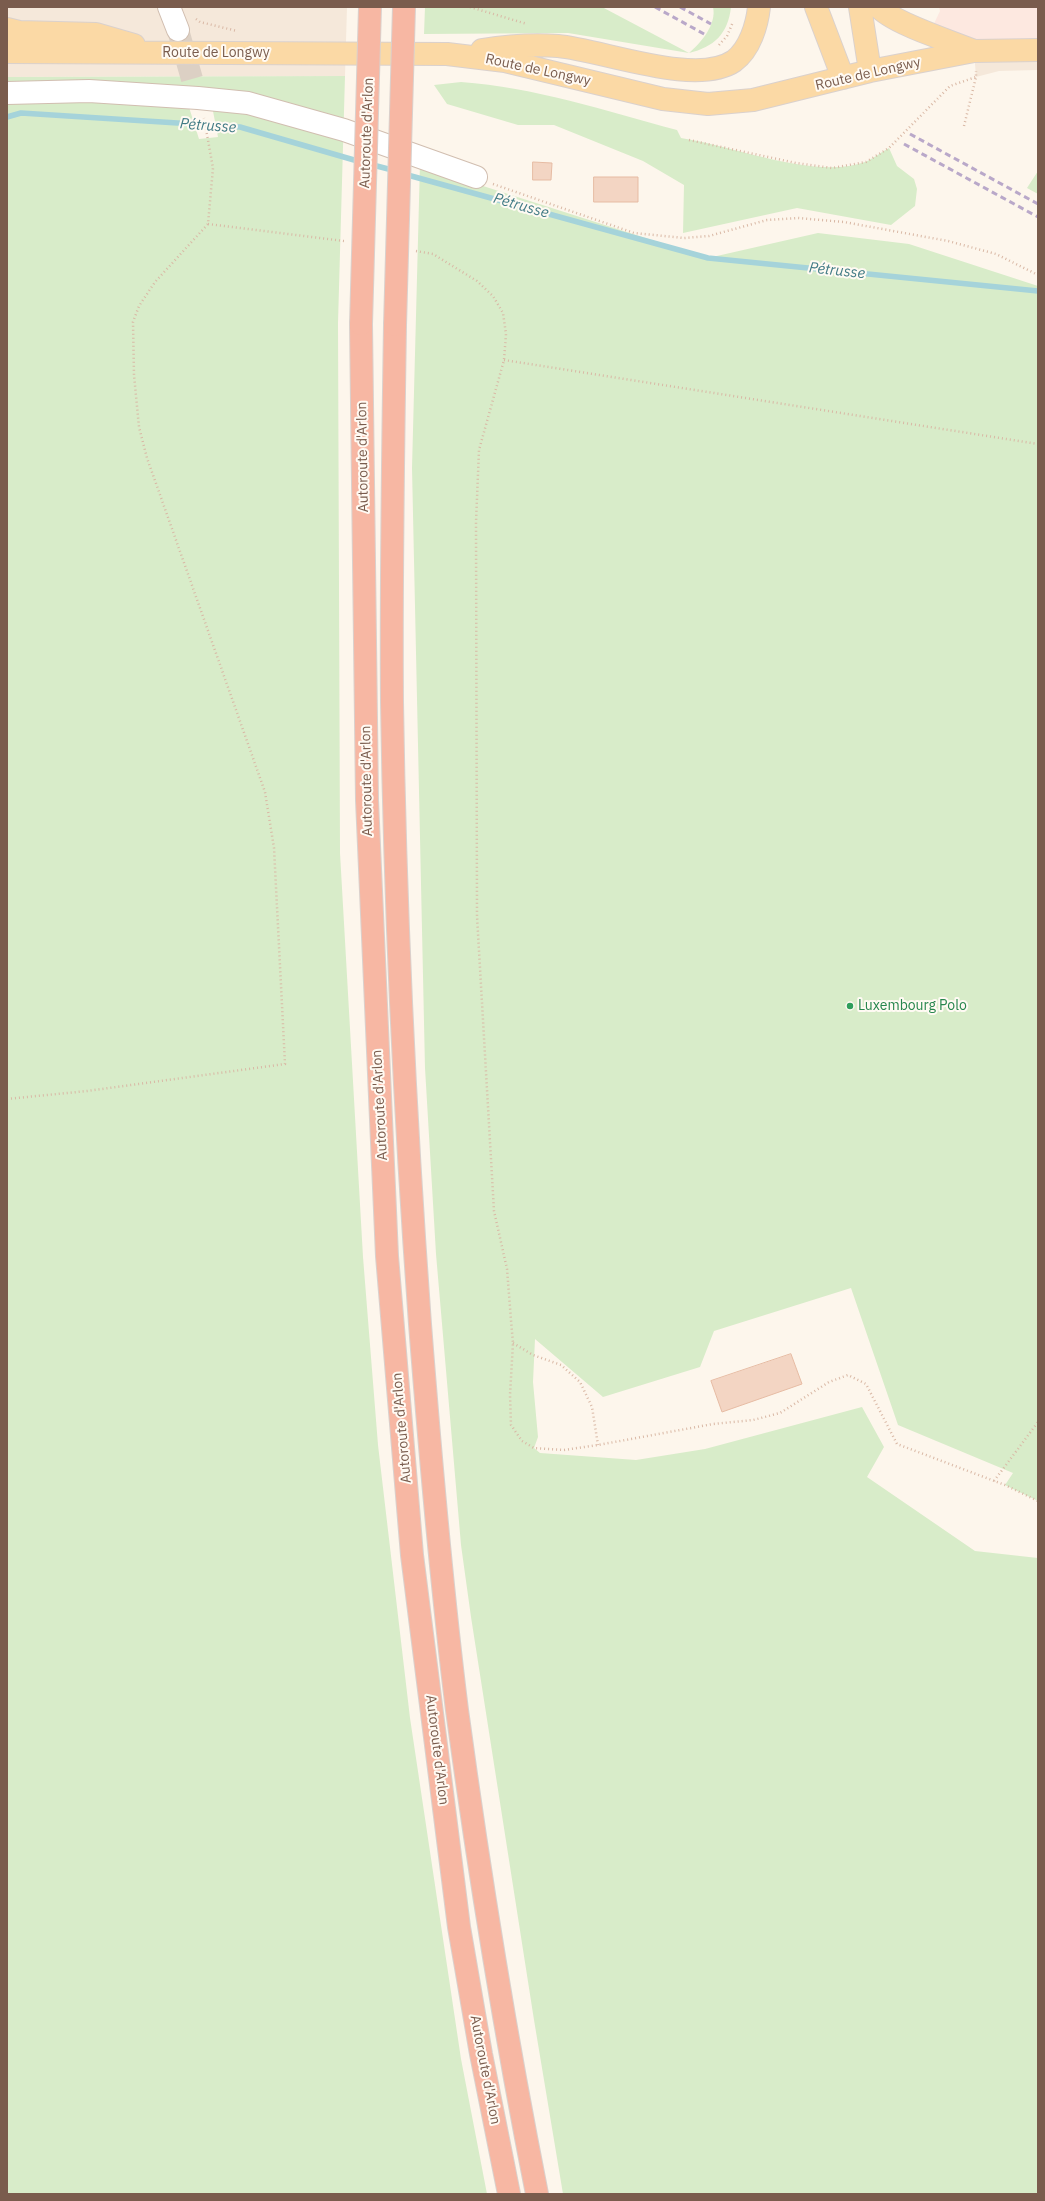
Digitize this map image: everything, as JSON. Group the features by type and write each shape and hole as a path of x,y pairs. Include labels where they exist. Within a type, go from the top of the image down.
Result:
{"highway":[{"name":"Autoroute d'Arlon","path":"370,7 361,324 367,800 387,1256 412,1555 459,1927 481,2054 509,2194"},
{"name":"Autoroute d'Arlon","path":"404,7 395,324 392,516 394,810 406,1128 426,1404 440,1550 464,1760 490,1938 509,2051 537,2194"}],"main road":[{"path":"447,54 506,46 558,46 688,71 713,69 734,61 745,47 757,25 759,7"},
{"path":"816,7 843,78"},
{"path":"860,7 870,71"},
{"path":"879,7 905,24 974,51"},
{"path":"7,29 18,32 96,34 162,52"},
{"name":"Route de Longwy","path":"7,52 447,54 505,60 663,98 708,104 753,100 870,71 974,51 1038,50"}],"street":[{"path":"169,7 186,24"},
{"path":"7,92 90,91 197,96 248,103 336,128 476,177"}],"path":[{"path":"186,24 200,22 244,33"},
{"path":"964,126 976,77 974,51"},
{"path":"690,140 796,163 832,168 866,162 889,148 950,86 976,77"},
{"path":"7,1098 87,1091 285,1064 274,848 265,792 147,458 139,427 134,374 133,322 139,306 155,282 208,224 213,168 209,138 197,96"},
{"path":"476,177 502,188 634,233 684,238 709,236 767,220 798,218 829,221 948,241 996,254 1038,274"},
{"path":"208,224 341,240"},
{"path":"418,251 433,254 478,281 493,296 503,313 506,334 504,360 479,450 476,522 477,916 494,1211 507,1269 513,1343 510,1395 511,1425 522,1441 534,1448 564,1450 598,1445 714,1424 754,1420 780,1413 829,1382 848,1375 866,1384 897,1444 1005,1485 1038,1501"},
{"path":"504,360 1038,444"},
{"path":"513,1343 533,1355 561,1365 580,1382 592,1407 598,1445"},
{"path":"994,1482 1038,1422"}],"shaded area":[{"path":"7,7 347,7 345,76 7,77"},
{"path":"939,7 1038,7 1038,50 1010,51 930,32 940,11"},
{"path":"1038,50 1038,142 1037,70 999,71 976,77 974,51"}],"green space":[{"path":"425,7 602,7 689,53 568,33 424,34"},
{"path":"713,7 731,7 727,25 718,38 706,47 689,53 707,33 713,20"},
{"path":"345,76 338,323 340,853 363,1257 378,1445 410,1718 461,2059 487,2194 7,2194 7,77","holes":["188,104 212,106 218,137 199,139"]},
{"path":"461,82 543,94 677,130 681,138 774,160 799,164 823,167 845,166 865,162 889,148 897,166 914,179 917,189 915,206 891,225 797,208 683,233 684,185 643,161 554,125 518,125 447,104 434,85"},
{"path":"420,163 483,186 708,258 818,233 909,244 1038,286 1038,1501 1005,1485 1013,1473 898,1425 851,1288 714,1331 700,1367 603,1397 535,1339 533,1382 538,1437 534,1448 540,1453 636,1460 705,1449 862,1407 884,1447 867,1477 975,1551 1038,1558 1038,2194 563,2194 534,2020 461,1545 436,1254 425,1068 412,468"},
{"path":"1038,171 1038,194 1027,188"}],"building":[{"path":"533,162 552,163 551,180 533,180"},
{"path":"594,177 638,177 638,202 594,202"},
{"path":"791,1354 802,1384 722,1412 711,1381"}],"waterway":[{"name":"Pétrusse","path":"7,117 21,113 240,127 361,162"},
{"name":"Pétrusse","path":"369,164 396,171"},
{"name":"Pétrusse","path":"404,174 708,258 1038,291"}],"tunnel":[{"path":"178,30 192,79"}],"railway":[{"path":"655,7 706,35"},
{"path":"680,7 711,24"},
{"path":"910,134 1038,204"},
{"path":"904,144 1038,217"}],"place":[{"name":"Luxembourg Polo","path":"850,1006"}]}
